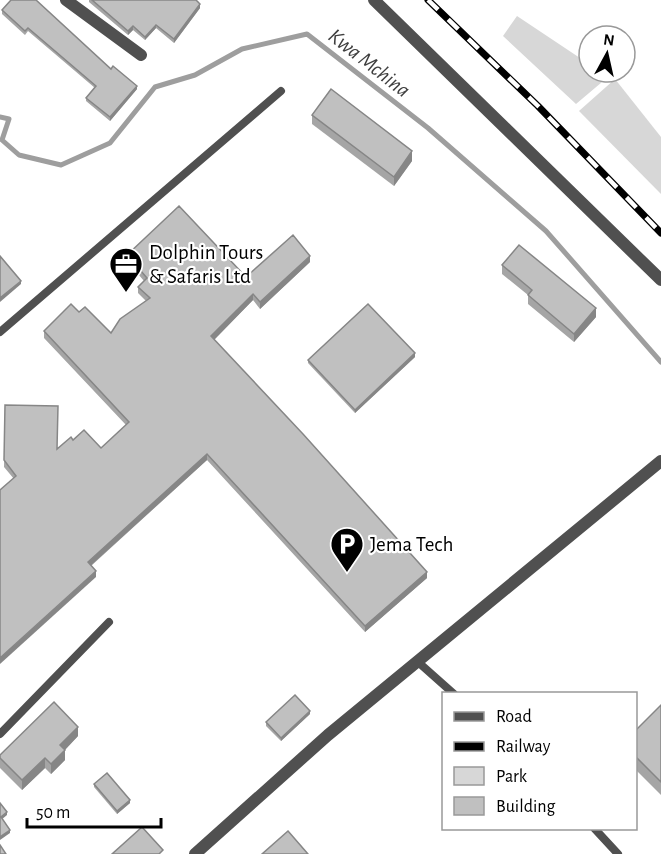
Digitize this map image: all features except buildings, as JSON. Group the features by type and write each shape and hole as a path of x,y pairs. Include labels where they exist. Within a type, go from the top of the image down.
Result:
{"street":[{"path":"66,0 141,55"},
{"path":"374,0 661,280"},
{"path":"195,854 327,735 661,461"}],"lane":[{"path":"0,332 281,91"},
{"path":"0,735 109,622"},
{"path":"418,662 453,692"},
{"path":"596,830 618,854"}],"green space":[{"path":"517,16 577,56 577,84 600,84 576,104 503,36"},
{"path":"609,84 619,84 661,137 661,194 579,111"}],"waterway":[{"name":"Kwa Mchina","path":"0,117 9,119 2,140 19,155 61,165 110,143 155,87 195,75 242,49 307,34 428,128 546,231 661,362"}],"railway":[{"path":"428,0 538,106 661,233"}],"place":[{"name":"Dolphin Tours & Safaris Ltd","path":"126,293"},
{"name":"Jema Tech","path":"347,573"}]}
